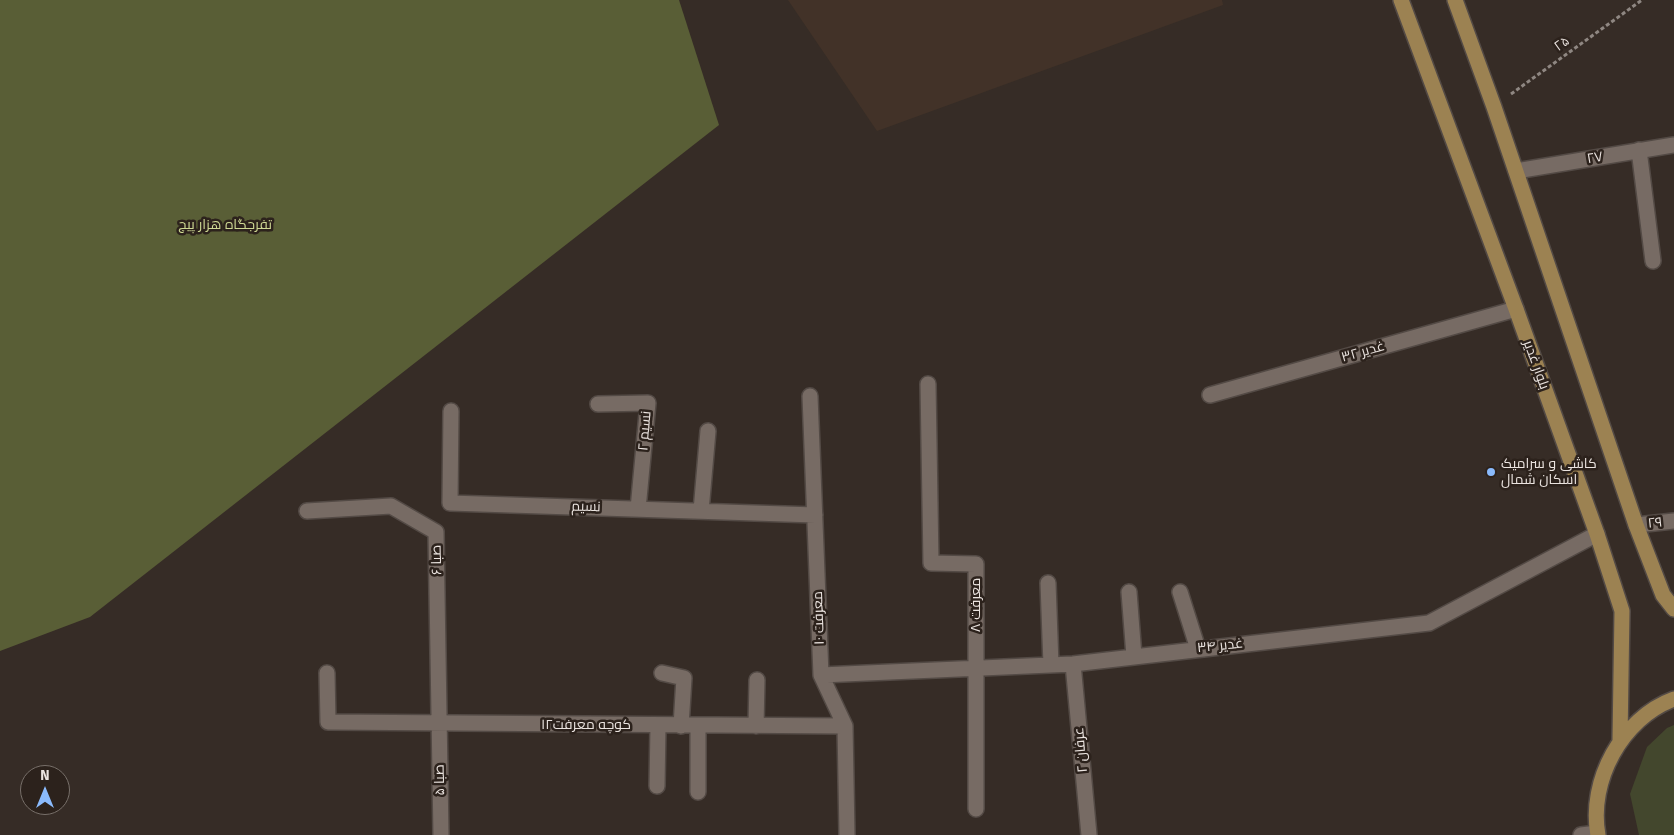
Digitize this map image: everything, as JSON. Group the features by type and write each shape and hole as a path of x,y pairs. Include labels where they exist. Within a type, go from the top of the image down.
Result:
{"main road":[{"name":"بلوار غدیر","path":"1401,0 1516,309 1597,534 1622,611 1620,740"},
{"path":"1455,0 1494,106 1636,525 1663,595 1674,609"},
{"path":"1598,834 1597,800 1603,777 1620,740 1643,717 1674,699"}],"street":[{"name":"۲۷","path":"1516,171 1674,145"},
{"path":"1639,150 1653,261"},
{"name":"۳۲ غدیر","path":"1210,395 1516,309"},
{"name":"معرفت ۸","path":"928,384 931,563 976,564 976,809"},
{"name":"معرفت ۱۰","path":"810,396 821,676 845,726 847,835"},
{"name":"۲ نسیم","path":"598,404 648,403 638,509"},
{"name":"نسیم","path":"451,411 450,503 815,514"},
{"path":"701,511 708,432"},
{"name":"۶ صبا","path":"307,511 391,506 436,532 439,724"},
{"name":"۲۹","path":"1636,525 1674,521"},
{"name":"۳۴ غدیر","path":"821,676 1073,664 1429,623 1597,534"},
{"path":"1048,583 1051,665"},
{"path":"1129,592 1134,656"},
{"path":"1180,592 1198,649"},
{"name":"۲ عرفان","path":"1073,664 1089,835"},
{"name":"کوچه معرفت۱۲","path":"327,673 328,722 845,726"},
{"path":"662,673 684,678 681,726"},
{"path":"756,726 757,680"},
{"name":"صبا ۵","path":"439,724 441,835"},
{"path":"657,786 658,726"},
{"path":"698,726 698,792"},
{"path":"1581,835 1598,834"}],"path":[{"name":"۲۵","path":"1494,106 1642,0"}],"shaded area":[{"path":"788,0 1222,0 1223,5 877,131"}],"green space":[{"name":"تفرجگاه هزار پیچ","path":"0,0 679,0 719,125 90,617 0,651"},
{"path":"1674,725 1674,835 1639,835 1630,794 1647,747 1667,728"}],"place":[{"name":"کاشی و سرامیک اسکان شمال","path":"1491,472"}]}
